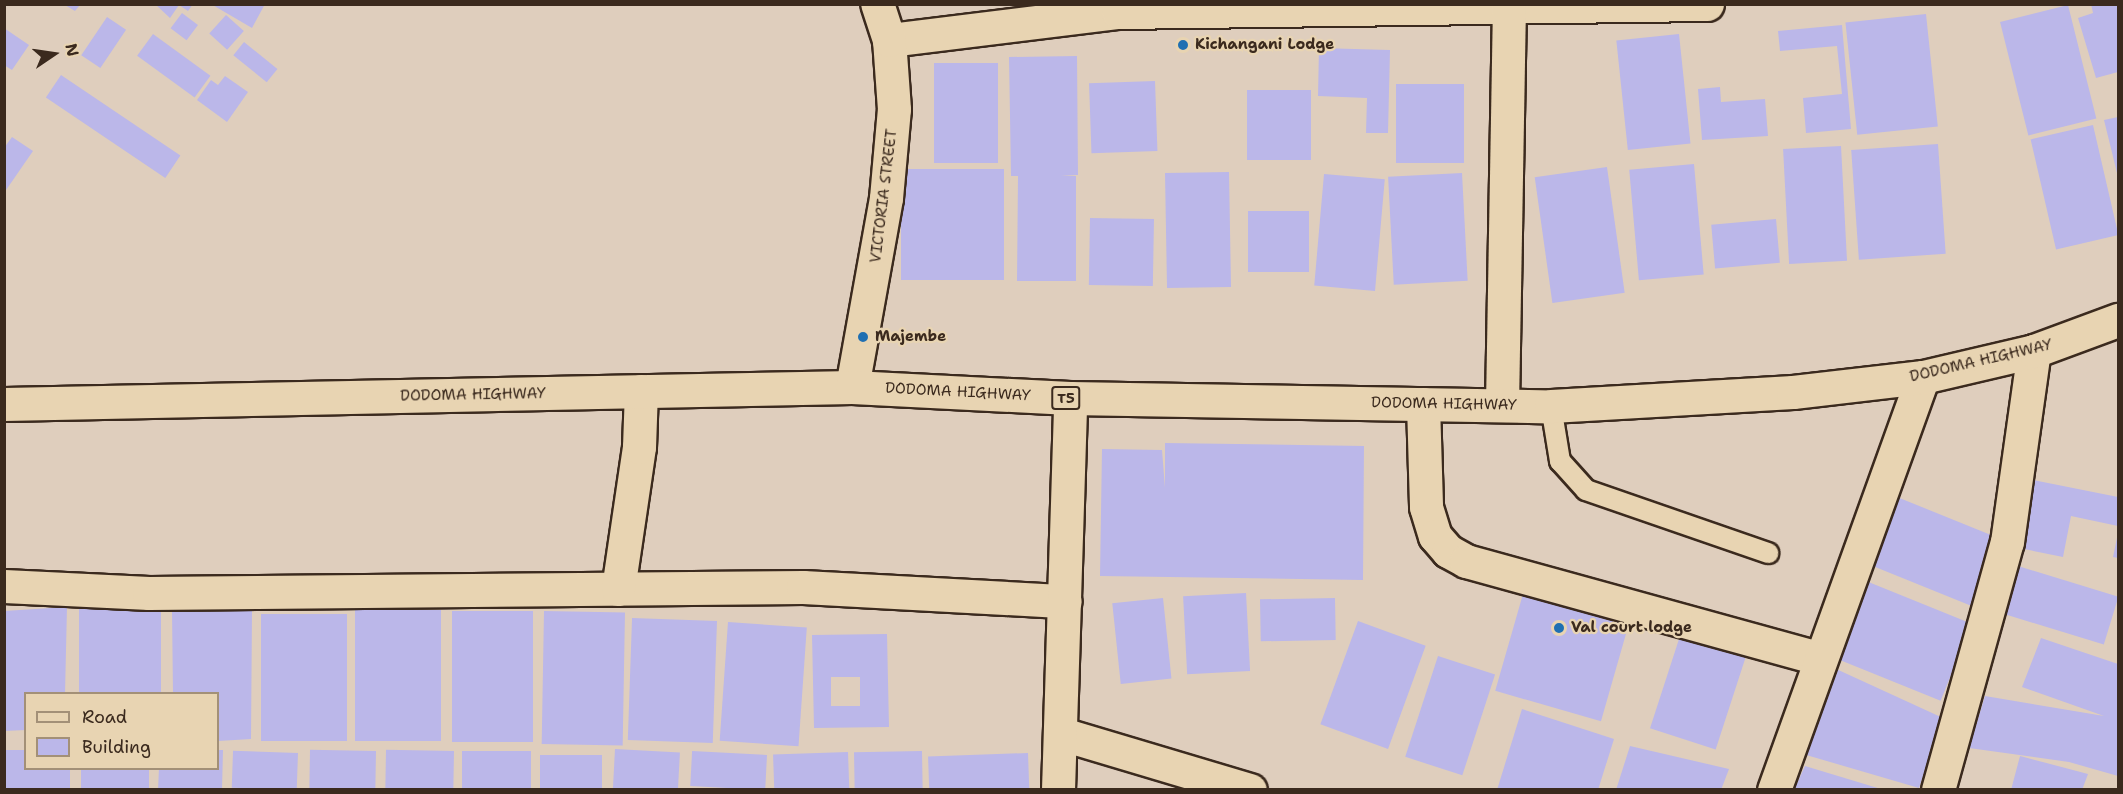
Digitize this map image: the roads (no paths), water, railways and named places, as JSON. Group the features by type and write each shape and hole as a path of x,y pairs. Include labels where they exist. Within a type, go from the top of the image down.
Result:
{"main road":[{"name":"VICTORIA STREET","path":"852,387 886,198 894,109 889,40 877,4"},
{"path":"889,40 1118,12 1707,4"},
{"path":"1502,405 1509,8"},
{"name":"DODOMA HIGHWAY","path":"4,404 852,387 1070,398 1551,406 1793,392 1923,377 2034,351 2118,320"},
{"path":"1938,789 2007,542 2034,351"},
{"path":"1774,789 1818,658 1923,377"},
{"path":"618,589 639,447 641,391"},
{"path":"1058,789 1062,734 1070,398"},
{"path":"1423,404 1426,507 1435,536 1448,551 1466,561 1818,658"},
{"path":"4,586 149,593 803,586 1065,601"},
{"path":"1062,734 1250,789"}],"lane":[{"path":"1551,406 1560,461 1586,490 1768,552"}],"place":[{"name":"Kichangani Lodge","path":"1183,45"},
{"name":"Majembe","path":"863,337"},
{"name":"Val court lodge","path":"1559,628"}]}
